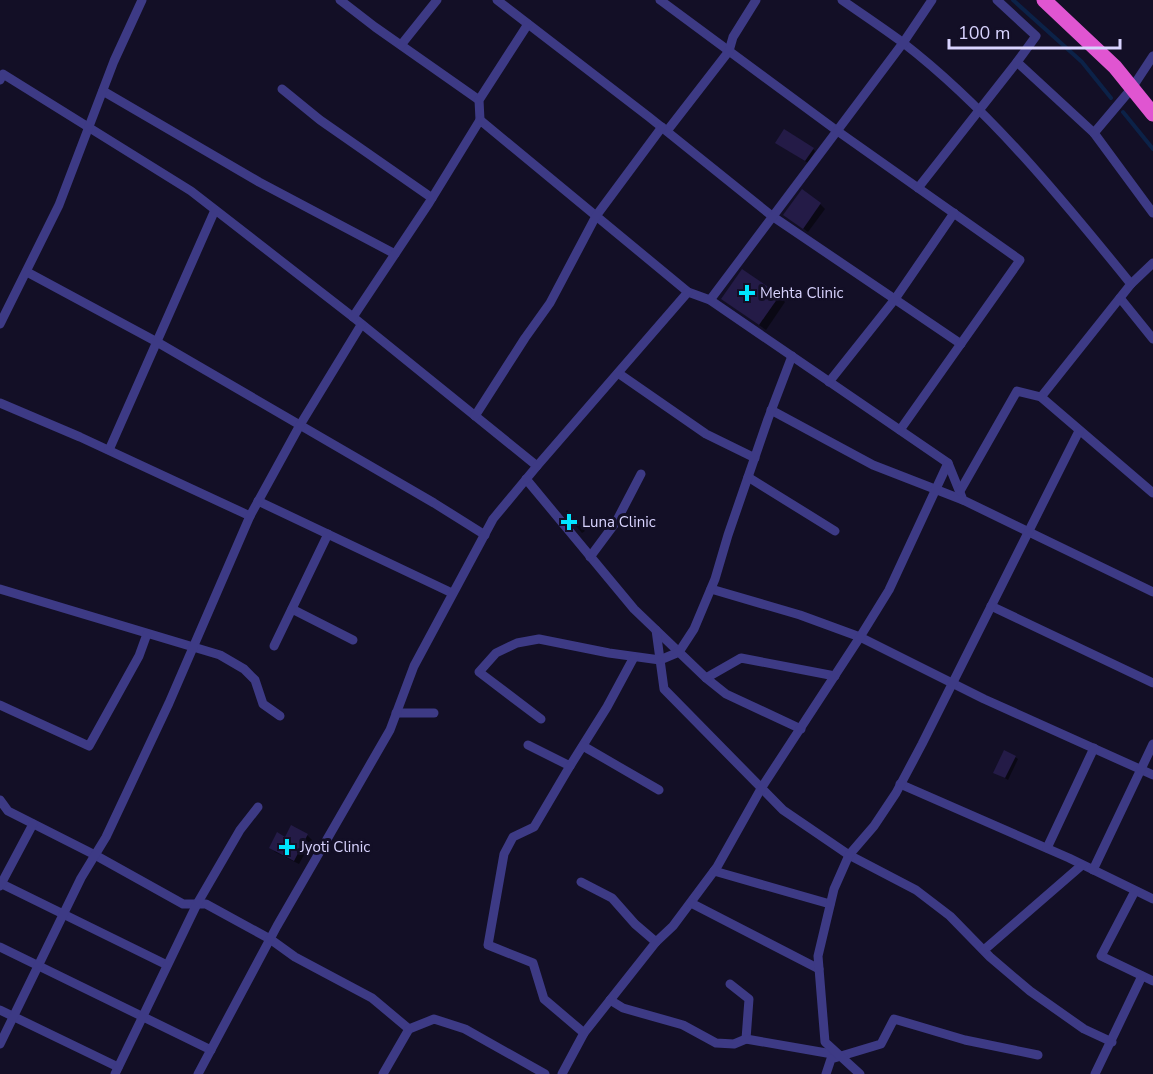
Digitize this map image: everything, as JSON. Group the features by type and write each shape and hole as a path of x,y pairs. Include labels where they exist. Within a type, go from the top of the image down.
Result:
{"highway":[{"path":"1044,0 1115,68 1153,114"}],"street":[{"path":"0,324 59,205 103,91 142,0"},
{"path":"340,0 479,100"},
{"path":"402,45 437,0"},
{"path":"497,0 772,216 961,344"},
{"path":"660,0 836,130 1020,260 900,430"},
{"path":"475,416 549,303 596,216 729,51 733,36 756,0"},
{"path":"842,0 903,43 978,111 1052,188 1131,284"},
{"path":"710,300 903,43 932,0"},
{"path":"918,188 1036,36 997,0"},
{"path":"353,317 432,198 480,120 479,100 528,24"},
{"path":"1094,133 1132,88 1153,56"},
{"path":"1017,62 1094,133 1153,213"},
{"path":"0,80 3,74 190,191 353,317 537,466"},
{"path":"282,89 320,120 432,198"},
{"path":"103,91 259,182 395,254"},
{"path":"480,120 688,292 710,300 948,463 962,496"},
{"path":"109,450 215,210"},
{"path":"829,382 895,299 954,213"},
{"path":"1041,397 1131,284 1153,263"},
{"path":"27,272 157,342 434,502 485,535"},
{"path":"198,1074 270,939 390,730 414,666 494,519 688,292"},
{"path":"1120,298 1153,339"},
{"path":"0,1044 64,914 106,837 169,703 250,516 300,425 362,325"},
{"path":"540,719 479,672 496,653 517,643 539,639 660,660 679,652 694,629 711,589 771,410 792,356"},
{"path":"618,373 706,434 755,458"},
{"path":"962,496 1017,391 1041,397 1153,493"},
{"path":"0,403 109,450 250,516"},
{"path":"771,410 873,465 936,490 962,496 1028,532 1153,592"},
{"path":"860,1074 825,1042 818,956 834,889 849,855 874,826 900,784 1079,431"},
{"path":"562,1074 584,1033 656,942 673,926 714,871 762,787 889,590 948,463"},
{"path":"590,556 616,522 641,474"},
{"path":"748,477 835,531"},
{"path":"526,479 634,609 706,678 726,694 801,729"},
{"path":"258,501 452,593"},
{"path":"274,646 328,534"},
{"path":"0,589 220,655 244,669 255,680 263,704 280,716"},
{"path":"711,589 800,615 860,637 1153,776"},
{"path":"991,606 1153,683"},
{"path":"292,609 353,640"},
{"path":"656,630 664,689 783,810 849,855 916,890 950,916 1030,991 1084,1029 1112,1042"},
{"path":"0,705 89,746 139,656 147,634"},
{"path":"584,1033 544,999 533,963 488,945 504,854 513,837 534,827 634,657"},
{"path":"706,678 741,658 835,676"},
{"path":"396,713 434,713"},
{"path":"1093,870 1153,744"},
{"path":"528,746 570,766"},
{"path":"583,746 659,790"},
{"path":"1047,848 1094,748"},
{"path":"900,784 1047,848 1153,899"},
{"path":"2,806 183,904 206,904 270,939 295,957 372,998 409,1029"},
{"path":"0,1010 116,1071 197,904 240,830 258,807"},
{"path":"33,824 0,884 167,965"},
{"path":"984,950 1082,865"},
{"path":"714,871 830,904"},
{"path":"581,882 612,898 656,942"},
{"path":"1136,891 1101,956 1153,981"},
{"path":"691,903 819,969"},
{"path":"0,946 211,1050"},
{"path":"1095,1074 1142,976"},
{"path":"730,984 748,999 746,1039"},
{"path":"610,1000 623,1008 683,1025 716,1043 734,1044 746,1039 838,1055"},
{"path":"383,1074 409,1029 434,1019 465,1029 545,1074"},
{"path":"826,1074 831,1059 838,1055 881,1044 894,1019 965,1040 1038,1054"}],"building":[{"path":"784,129 814,148 805,161 775,143"},
{"path":"802,189 821,203 803,229 783,215"},
{"path":"742,269 780,295 759,325 721,299"},
{"path":"1004,750 1016,756 1005,778 993,773"},
{"path":"291,825 308,834 294,861 269,848 277,832 285,837"}],"waterway":[{"path":"1013,0 1082,62 1111,98"},
{"path":"1123,112 1153,149"}],"place":[{"name":"Mehta Clinic","path":"747,293"},
{"name":"Luna Clinic","path":"569,522"},
{"name":"Jyoti Clinic","path":"287,847"}]}
